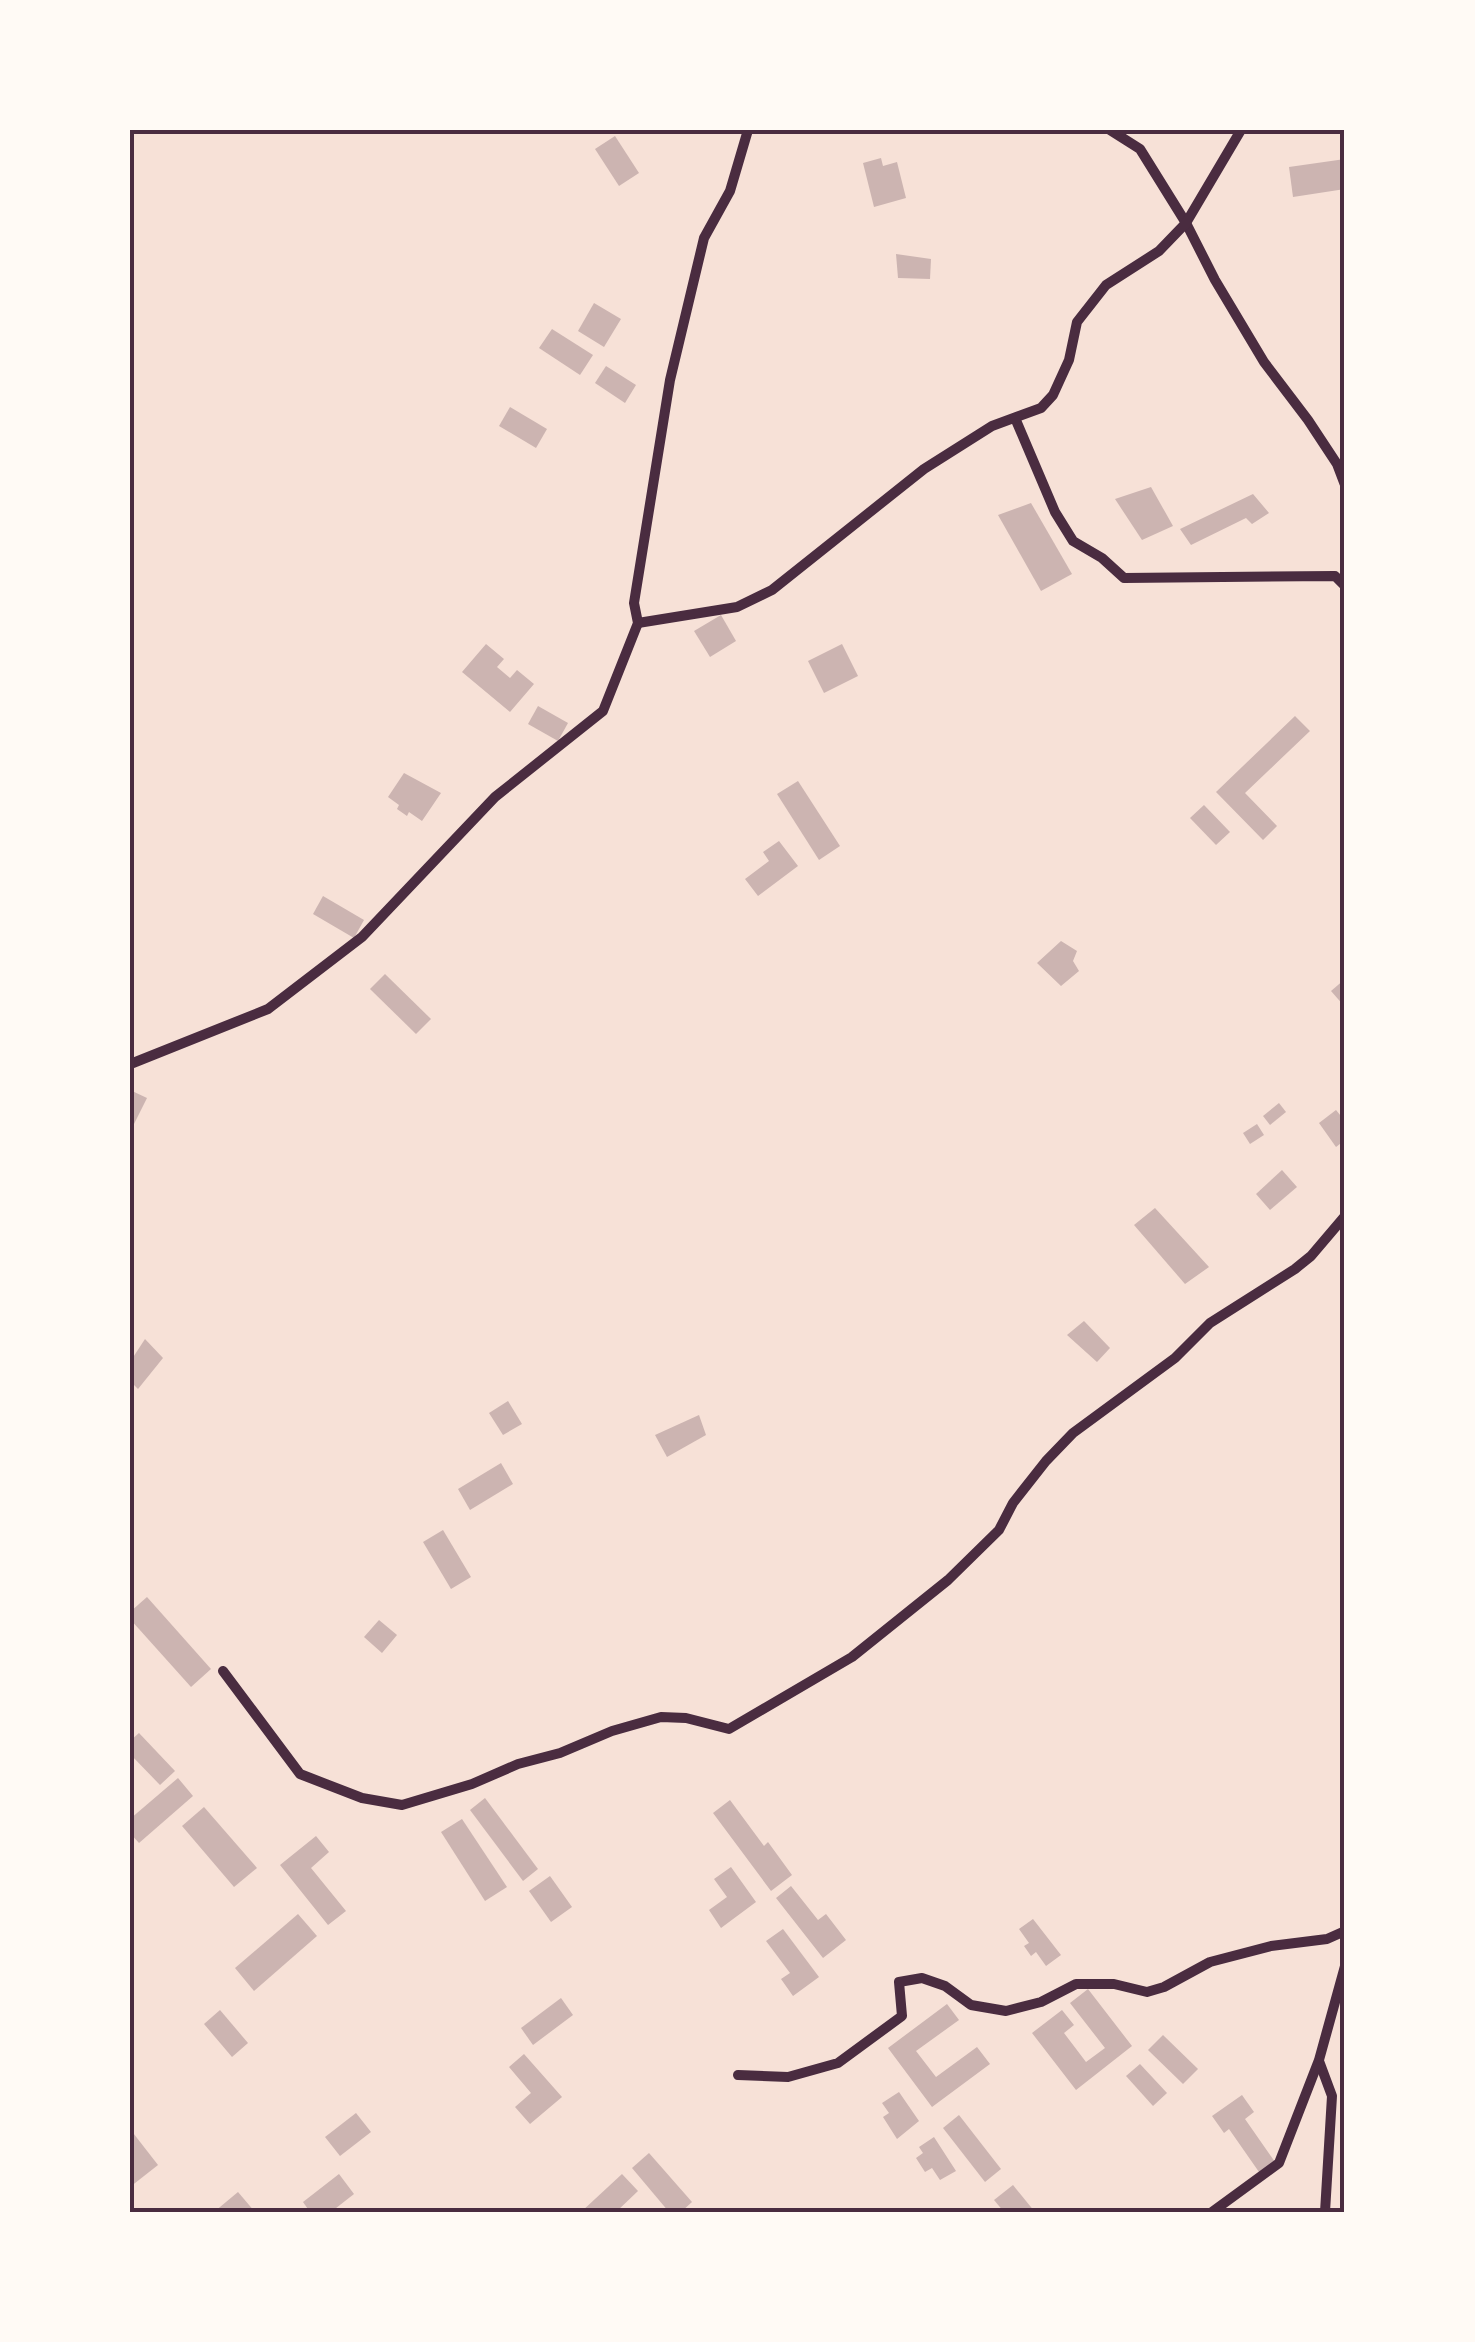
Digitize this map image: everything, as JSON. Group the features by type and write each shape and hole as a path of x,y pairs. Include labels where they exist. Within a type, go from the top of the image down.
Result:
{"street":[{"path":"134,1063 268,1009 362,937 495,798 603,711 638,623 634,603 670,380 704,238 730,191 748,130"},
{"path":"1110,130 1140,149 1264,362 1337,464 1345,485"},
{"path":"638,623 737,607 772,590 924,468 992,426 1041,408 1054,396 1077,322 1106,285 1159,251 1186,223 1241,130"},
{"path":"1016,418 1055,512 1073,541 1102,558 1124,578 1335,576 1345,586"},
{"path":"223,1672 300,1774 362,1798 402,1806 661,1716 729,1728 852,1657 948,1580 999,1530 1013,1503 1073,1433 1175,1358 1210,1323 1295,1270 1345,1216"},
{"path":"738,2075 788,2077 838,2063 902,2016 899,1982 922,1978 946,1986 972,2005 1006,2010 1042,2002 1076,1984 1114,1984 1146,1992 1164,1987 1210,1962 1345,1932"},
{"path":"1212,2212 1278,2163 1319,2060 1345,1966"},
{"path":"1319,2060 1332,2096 1325,2212"}],"building":[{"path":"615,136 639,173 619,186 595,149"},
{"path":"881,158 883,166 897,162 906,198 874,207 863,163"},
{"path":"1345,159 1345,189 1293,197 1289,167"},
{"path":"896,254 931,259 930,279 898,278"},
{"path":"594,303 621,319 604,347 578,331"},
{"path":"552,329 593,355 580,375 539,348"},
{"path":"606,366 636,385 625,403 595,383"},
{"path":"510,407 547,429 536,448 499,426"},
{"path":"1151,487 1173,526 1142,540 1115,499"},
{"path":"1253,494 1269,513 1252,524 1246,518 1191,545 1180,529"},
{"path":"1031,503 1072,574 1041,591 998,515"},
{"path":"721,615 736,641 710,657 694,631"},
{"path":"486,644 504,659 497,667 510,678 517,670 534,684 510,712 462,672"},
{"path":"842,644 858,676 824,693 808,661"},
{"path":"538,706 568,723 558,741 528,724"},
{"path":"1295,716 1310,731 1245,793 1277,826 1263,840 1216,792"},
{"path":"404,773 441,793 422,821 397,809 399,805 388,797"},
{"path":"798,781 840,846 819,860 777,794"},
{"path":"1204,805 1230,832 1216,845 1190,818"},
{"path":"779,841 798,866 758,896 745,879 769,861 763,852"},
{"path":"323,896 364,920 354,938 313,914"},
{"path":"1061,941 1077,951 1073,961 1079,971 1061,986 1037,963"},
{"path":"385,974 431,1019 416,1034 370,989"},
{"path":"1345,979 1345,1007 1331,991"},
{"path":"130,1090 147,1098 130,1132"},
{"path":"1279,1103 1286,1112 1270,1125 1263,1116"},
{"path":"1336,1110 1345,1121 1345,1140 1336,1147 1319,1123"},
{"path":"1257,1124 1264,1135 1250,1144 1243,1133"},
{"path":"1282,1170 1297,1187 1270,1210 1256,1194"},
{"path":"1155,1208 1209,1267 1185,1284 1134,1225"},
{"path":"1084,1321 1110,1348 1097,1362 1067,1335"},
{"path":"145,1339 163,1358 138,1389 130,1381 130,1362"},
{"path":"508,1401 522,1424 503,1435 489,1413"},
{"path":"699,1415 706,1435 667,1457 655,1435"},
{"path":"501,1463 513,1484 470,1510 458,1489"},
{"path":"443,1530 471,1577 451,1589 423,1542"},
{"path":"147,1597 211,1669 191,1687 130,1619 130,1612"},
{"path":"379,1620 397,1635 382,1653 364,1637"},
{"path":"139,1733 175,1771 160,1785 130,1754 130,1741"},
{"path":"178,1778 193,1796 139,1843 130,1833 130,1819"},
{"path":"485,1798 538,1869 523,1881 470,1810"},
{"path":"730,1800 764,1846 768,1842 792,1875 771,1891 713,1813"},
{"path":"204,1807 257,1868 234,1887 182,1826"},
{"path":"462,1819 507,1887 485,1901 441,1832"},
{"path":"316,1836 329,1852 311,1868 346,1911 328,1925 280,1865"},
{"path":"731,1867 756,1902 721,1928 709,1910 727,1897 714,1879"},
{"path":"550,1876 572,1907 551,1922 529,1891"},
{"path":"791,1886 818,1920 826,1914 846,1940 823,1958 776,1898"},
{"path":"298,1914 317,1936 254,1991 235,1968"},
{"path":"1033,1919 1061,1955 1046,1966 1036,1952 1031,1956 1024,1946 1029,1943 1019,1929"},
{"path":"783,1929 819,1977 793,1996 781,1979 790,1973 766,1941"},
{"path":"1088,1989 1132,2046 1076,2090 1032,2033 1062,2010 1074,2025 1064,2033 1086,2062 1105,2048 1070,2003"},
{"path":"561,1998 573,2015 533,2045 521,2028"},
{"path":"947,2004 959,2020 916,2051 936,2077 977,2047 990,2064 932,2107 888,2048"},
{"path":"220,2010 248,2043 232,2057 204,2024"},
{"path":"1163,2035 1198,2069 1183,2084 1148,2050"},
{"path":"524,2054 562,2097 530,2124 515,2107 531,2093 509,2067"},
{"path":"1140,2064 1167,2093 1153,2106 1126,2076"},
{"path":"899,2092 919,2121 897,2139 883,2117 889,2113 882,2103"},
{"path":"1242,2095 1254,2112 1245,2119 1275,2162 1259,2172 1229,2129 1224,2133 1212,2116"},
{"path":"356,2113 371,2132 340,2156 325,2137"},
{"path":"959,2115 1001,2169 985,2182 943,2128"},
{"path":"130,2129 158,2165 130,2187"},
{"path":"934,2137 956,2171 940,2180 932,2168 925,2172 916,2158 923,2153 919,2147"},
{"path":"649,2153 692,2202 681,2212 669,2212 632,2168"},
{"path":"339,2174 354,2194 331,2212 310,2212 303,2202"},
{"path":"622,2174 638,2191 616,2212 581,2212"},
{"path":"1013,2185 1035,2212 1004,2212 994,2200"},
{"path":"238,2192 255,2212 214,2212"}]}
